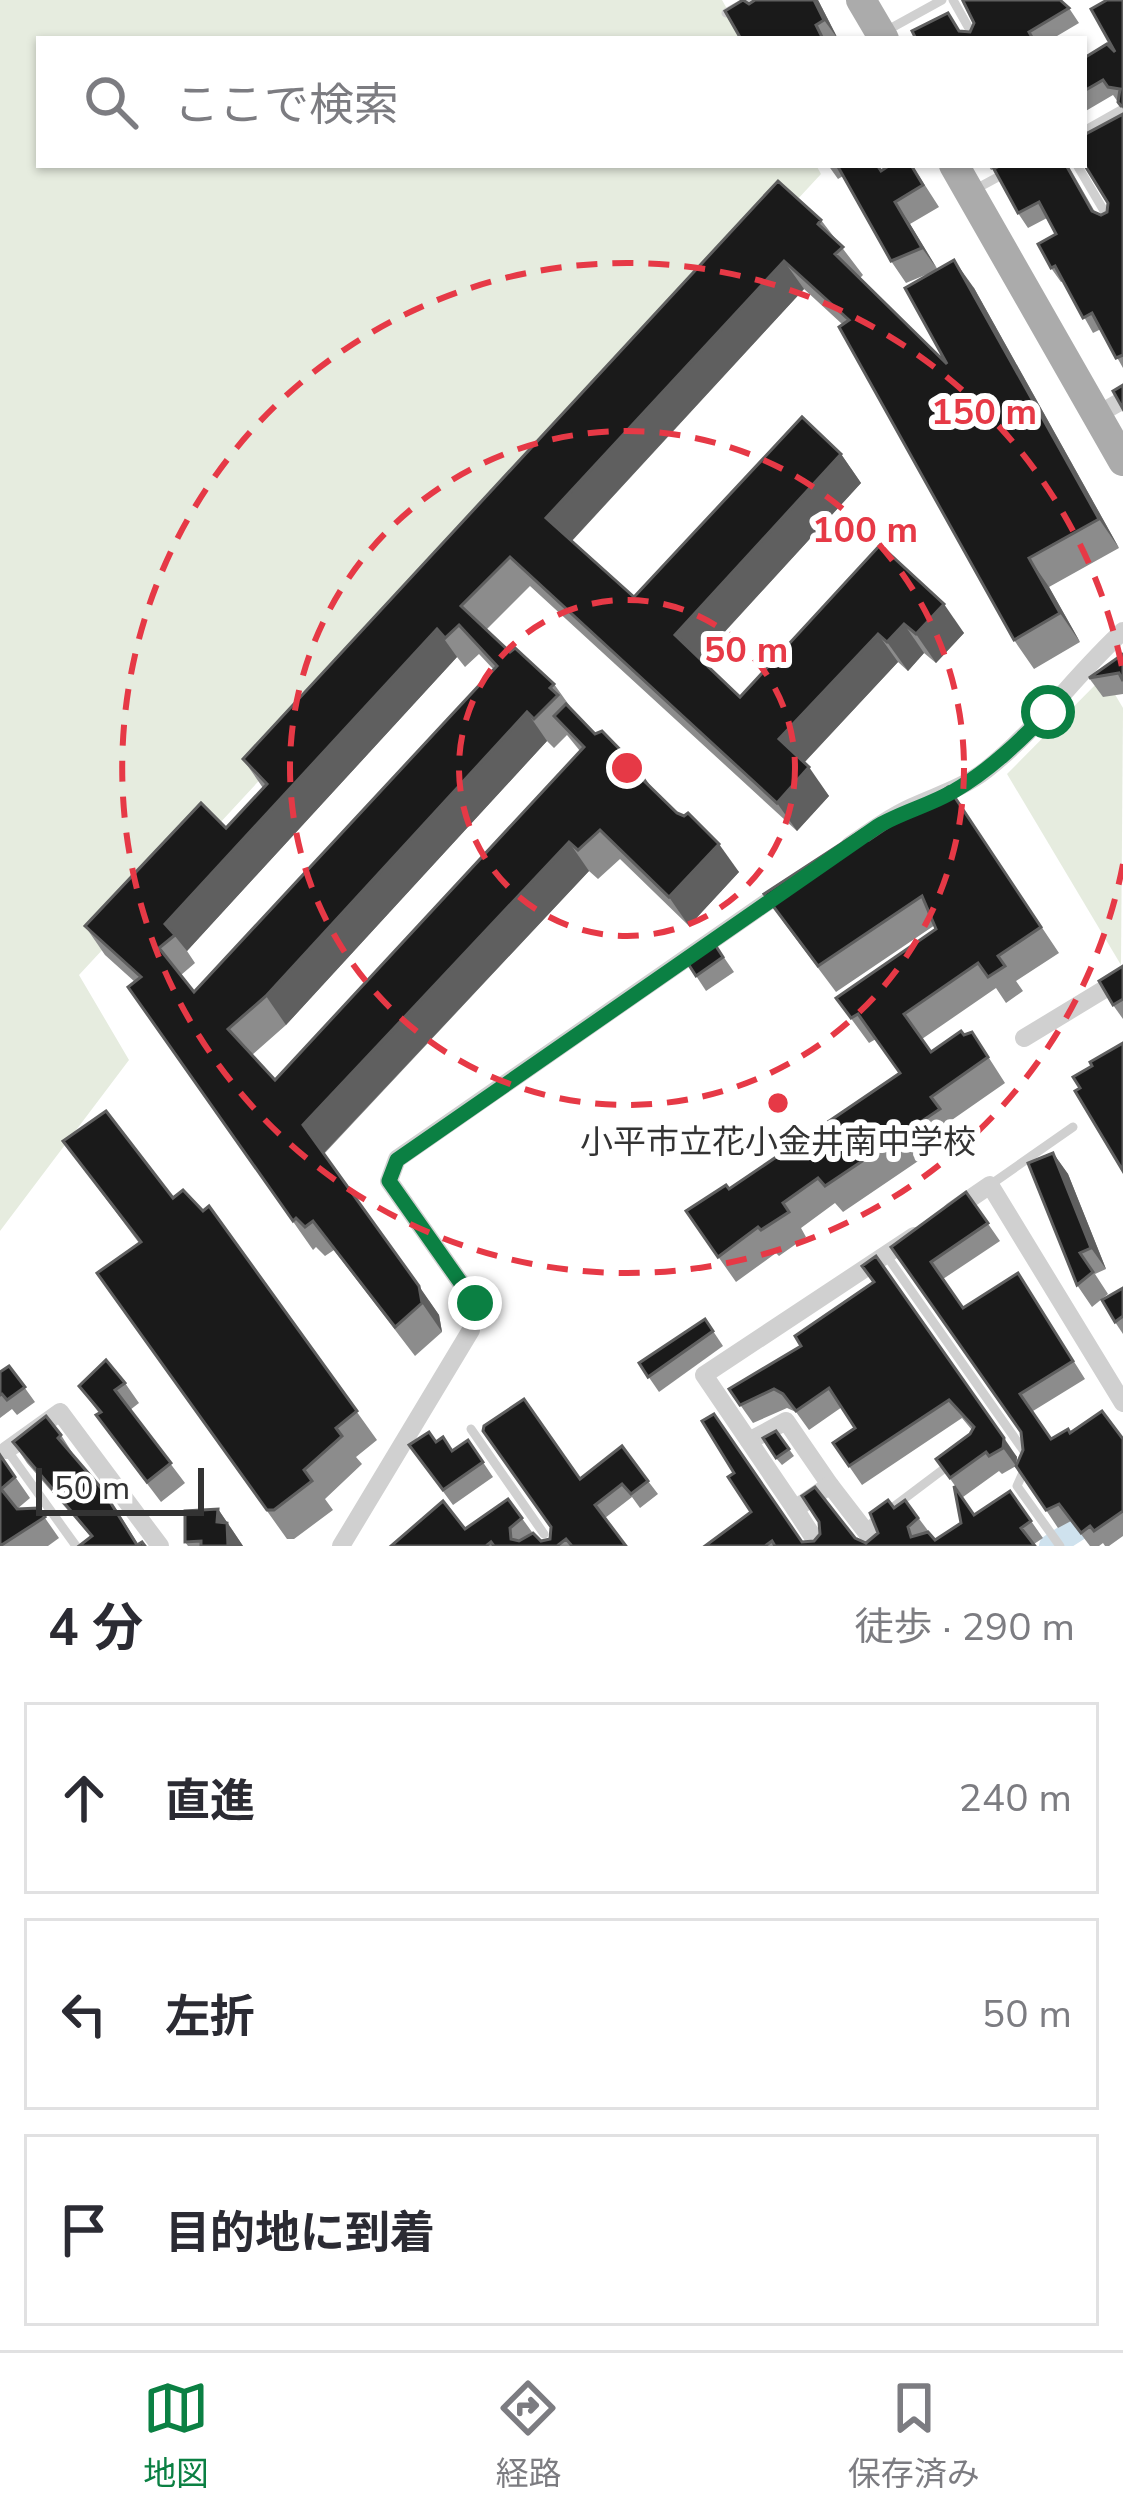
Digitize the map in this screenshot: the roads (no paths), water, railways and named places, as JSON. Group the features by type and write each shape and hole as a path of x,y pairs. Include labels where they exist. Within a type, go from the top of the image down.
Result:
{"main road":[{"path":"861,0 882,36"},
{"path":"956,168 1110,407 1123,461"}],"street":[{"path":"839,853 912,807 950,794 984,772 1022,739 1075,677 1123,631"},
{"path":"341,1546 471,1330 475,1303 389,1181 397,1160 800,879"},
{"path":"1024,1038 1123,978"},
{"path":"819,1546 704,1376 990,1185 1123,1403"},
{"path":"7,1450 60,1412 160,1546"},
{"path":"748,1441 786,1421 877,1546"},
{"path":"795,1509 830,1485"}],"lane":[{"path":"726,13 748,0"},
{"path":"882,36 942,0"},
{"path":"953,0 973,36"},
{"path":"1087,129 1123,109"},
{"path":"970,193 1015,168"},
{"path":"1078,168 1110,221"},
{"path":"990,1185 1073,1127"},
{"path":"886,1255 1026,1454 1018,1486 1060,1546"},
{"path":"471,1429 553,1546"},
{"path":"7,1450 76,1546"},
{"path":"864,1529 963,1456"},
{"path":"527,1546 544,1534"}],"waterway":[{"path":"1051,1546 1123,1500"}],"place":[{"name":"小平市立花小金井南中学校","path":"778,1103"}]}
